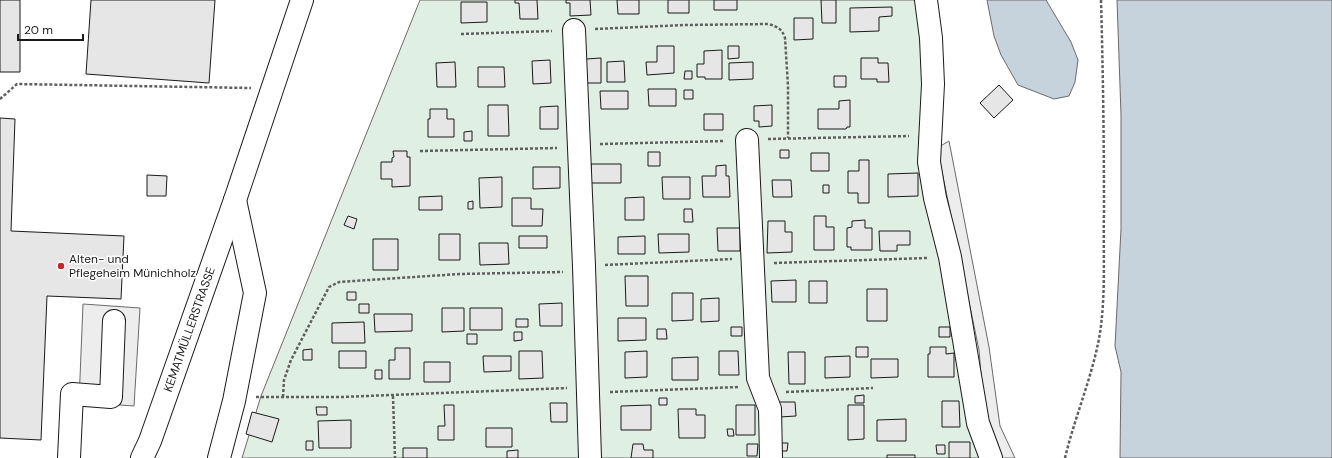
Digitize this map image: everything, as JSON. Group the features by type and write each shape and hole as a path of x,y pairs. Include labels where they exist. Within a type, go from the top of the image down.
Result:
{"street":[{"name":"KEMATMÜLLERSTRASSE","path":"142,458 155,426 235,200 302,0"},
{"path":"926,0 931,38 933,84 933,115 930,137 931,170 935,198 950,257 978,423 991,458"},
{"path":"574,30 590,458"},
{"path":"747,140 758,378 770,409 771,458"},
{"path":"219,458 234,401 255,293 235,200"},
{"path":"69,458 72,394 111,397 114,322"}],"path":[{"path":"1065,458 1072,430 1090,375 1100,334 1104,292 1104,112 1101,0"},
{"path":"461,34 685,25 769,24 778,27 783,32 785,38 788,86 788,138"},
{"path":"0,99 17,84 273,88"},
{"path":"420,151 579,147 597,144 788,138 930,137"},
{"path":"284,396 284,380 291,360 323,296 329,287 339,282 459,274 752,261 950,257"},
{"path":"234,401 261,396 341,398 741,386 763,391 781,392 873,388"},
{"path":"392,396 395,458"}],"green space":[{"path":"420,0 916,0 928,118 919,136 921,161 982,458 242,458 261,396"}],"shaded area":[{"path":"987,0 1046,0 1071,42 1078,60 1075,82 1069,96 1054,99 1018,85 1001,55 994,36"},
{"path":"1117,0 1332,0 1332,458 1120,458 1121,372 1115,346 1121,229 1121,115"},
{"path":"949,141 989,347 1000,426 1015,458 997,458 985,425 979,350 937,148"},
{"path":"83,304 140,308 134,406 79,402"}],"building":[{"path":"0,0 20,0 20,72 0,72"},
{"path":"91,0 215,0 209,83 86,74"},
{"path":"515,0 537,0 538,19 520,19 519,3 515,3"},
{"path":"566,0 590,0 591,15 570,16 570,3 566,3"},
{"path":"617,0 639,0 639,14 618,14"},
{"path":"668,0 689,0 689,13 668,13"},
{"path":"714,0 737,0 737,10 714,10"},
{"path":"821,0 836,0 836,23 822,23"},
{"path":"461,2 487,2 487,22 461,23"},
{"path":"892,7 892,16 879,17 879,31 850,32 850,8"},
{"path":"794,18 813,18 813,39 794,40"},
{"path":"657,46 674,46 674,73 647,75 646,62 657,62"},
{"path":"728,46 739,46 739,58 728,59"},
{"path":"722,50 722,79 705,79 705,77 697,77 697,64 704,64 704,51"},
{"path":"601,58 601,83 587,83 586,59"},
{"path":"861,58 878,58 878,63 888,63 889,82 877,82 877,79 861,79"},
{"path":"550,60 551,83 533,84 532,61"},
{"path":"624,61 625,82 607,82 607,62"},
{"path":"455,62 456,87 437,87 436,63"},
{"path":"753,62 753,79 729,80 729,63"},
{"path":"478,67 504,67 505,87 478,87"},
{"path":"685,71 692,71 692,79 684,79"},
{"path":"834,76 846,76 846,87 834,87"},
{"path":"999,85 1013,100 994,118 980,103"},
{"path":"648,89 676,89 676,106 649,106"},
{"path":"684,90 693,90 693,99 684,99"},
{"path":"600,91 628,91 628,109 601,109"},
{"path":"850,100 850,127 847,127 846,129 818,129 818,109 839,109 839,101"},
{"path":"488,105 508,105 509,136 488,136"},
{"path":"772,105 772,126 759,127 759,121 754,121 754,106"},
{"path":"558,106 558,129 540,129 540,107"},
{"path":"430,109 447,109 447,119 454,119 454,137 428,137 428,119 430,119"},
{"path":"704,114 723,114 723,130 704,130"},
{"name":"Alten- und Pflegeheim Münichholz","path":"0,118 15,119 11,231 124,236 121,299 47,296 41,440 0,438"},
{"path":"472,131 472,141 464,141 464,132"},
{"path":"780,150 789,150 789,158 780,158"},
{"path":"393,151 407,151 407,157 410,157 410,186 392,187 392,179 381,179 381,162 392,162 392,158 394,157"},
{"path":"648,152 660,152 660,166 648,166"},
{"path":"811,153 829,153 829,171 811,171"},
{"path":"859,160 869,160 869,203 858,203 858,193 848,193 848,171 859,171"},
{"path":"591,164 621,164 621,183 591,183"},
{"path":"726,165 726,176 729,176 730,197 703,197 702,176 716,176 716,166"},
{"path":"533,167 560,167 560,188 533,189"},
{"path":"918,173 918,196 888,197 888,174"},
{"path":"147,175 167,176 166,196 147,196"},
{"path":"502,177 502,207 480,208 479,178"},
{"path":"662,177 690,177 690,199 663,199"},
{"path":"772,180 791,180 792,197 773,197"},
{"path":"823,185 829,185 829,193 823,193"},
{"path":"442,196 442,210 419,210 419,197"},
{"path":"644,197 644,220 625,220 625,198"},
{"path":"512,198 531,198 531,209 543,209 542,226 512,226"},
{"path":"473,201 473,209 468,209 468,202"},
{"path":"684,209 692,209 693,222 684,222"},
{"path":"348,216 357,219 354,229 344,225"},
{"path":"814,216 826,216 826,227 834,227 834,250 814,250"},
{"path":"865,220 865,228 872,228 872,250 851,250 851,247 847,247 847,228 852,227 852,221"},
{"path":"768,221 785,221 785,232 792,232 792,252 767,253"},
{"path":"717,228 740,228 740,251 718,251"},
{"path":"879,231 910,231 910,245 897,245 897,251 880,251"},
{"path":"439,234 460,234 460,260 439,260"},
{"path":"658,234 689,234 689,252 659,253"},
{"path":"519,236 547,236 547,248 519,248"},
{"path":"645,236 645,254 618,254 618,237"},
{"path":"373,239 398,239 398,270 373,270"},
{"path":"479,243 508,243 509,264 480,265"},
{"path":"625,276 648,276 648,306 626,306"},
{"path":"796,280 796,302 772,302 771,281"},
{"path":"809,281 827,281 827,303 809,303"},
{"path":"867,289 887,289 887,321 867,321"},
{"path":"347,292 356,292 356,300 347,300"},
{"path":"672,293 693,293 693,320 672,321"},
{"path":"719,298 719,321 701,322 701,299"},
{"path":"562,303 562,326 540,326 539,304"},
{"path":"359,304 369,304 369,313 359,313"},
{"path":"442,308 464,308 464,331 442,332"},
{"path":"470,308 502,308 502,330 470,330"},
{"path":"374,314 412,314 412,331 375,332"},
{"path":"618,318 646,318 646,340 618,341"},
{"path":"516,319 528,319 528,327 516,327"},
{"path":"364,322 365,343 332,343 332,323"},
{"path":"731,327 742,327 742,336 731,336"},
{"path":"939,327 950,327 950,337 939,337"},
{"path":"657,329 666,329 667,339 657,339"},
{"path":"514,332 522,332 522,340 514,341"},
{"path":"467,334 477,334 477,344 467,344"},
{"path":"856,347 868,347 868,357 856,357"},
{"path":"930,347 946,347 946,354 954,353 954,377 928,377 928,354 930,354"},
{"path":"395,348 410,348 410,379 389,379 389,360 395,360"},
{"path":"312,349 312,360 303,360 303,350"},
{"path":"339,351 366,351 366,368 339,368"},
{"path":"519,351 542,351 543,378 519,379"},
{"path":"647,351 647,377 625,378 625,352"},
{"path":"719,351 738,351 739,375 719,375"},
{"path":"788,352 805,352 805,384 789,384"},
{"path":"483,356 511,356 511,371 484,372"},
{"path":"850,356 850,377 825,378 825,357"},
{"path":"698,357 698,380 672,380 672,358"},
{"path":"871,359 898,359 898,377 871,378"},
{"path":"424,362 450,362 450,382 424,382"},
{"path":"375,370 382,370 382,379 375,379"},
{"path":"864,395 864,403 855,403 855,396"},
{"path":"659,398 667,398 667,405 659,405"},
{"path":"942,401 959,401 960,427 942,427"},
{"path":"779,402 795,402 796,416 779,417"},
{"path":"550,403 567,403 567,422 551,422"},
{"path":"444,405 454,405 454,440 438,440 438,426 445,426"},
{"path":"651,405 651,430 621,430 621,406"},
{"path":"736,405 755,405 755,435 736,435"},
{"path":"848,405 864,405 864,439 848,440"},
{"path":"316,407 327,407 327,415 317,415"},
{"path":"678,409 696,409 696,415 705,415 705,438 679,438"},
{"path":"252,412 279,419 272,442 246,434"},
{"path":"906,419 906,441 877,441 877,420"},
{"path":"351,420 351,448 319,448 318,421"},
{"path":"486,428 512,428 512,447 486,447"},
{"path":"727,429 733,429 734,436 728,436"},
{"path":"306,441 313,441 313,450 306,450"},
{"path":"949,442 970,442 970,458 949,458"},
{"path":"779,443 788,443 787,451 779,451"},
{"path":"633,444 643,444 644,450 653,450 653,458 631,458"},
{"path":"747,444 758,444 757,456 747,456"},
{"path":"936,445 945,445 945,454 937,454"},
{"path":"403,448 427,448 427,458 403,458"},
{"path":"518,450 518,458 507,458 507,451"},
{"path":"887,455 915,455 915,458 887,458"}],"place":[{"name":"Alten- und Pflegeheim Münichholz","path":"61,266"}]}
